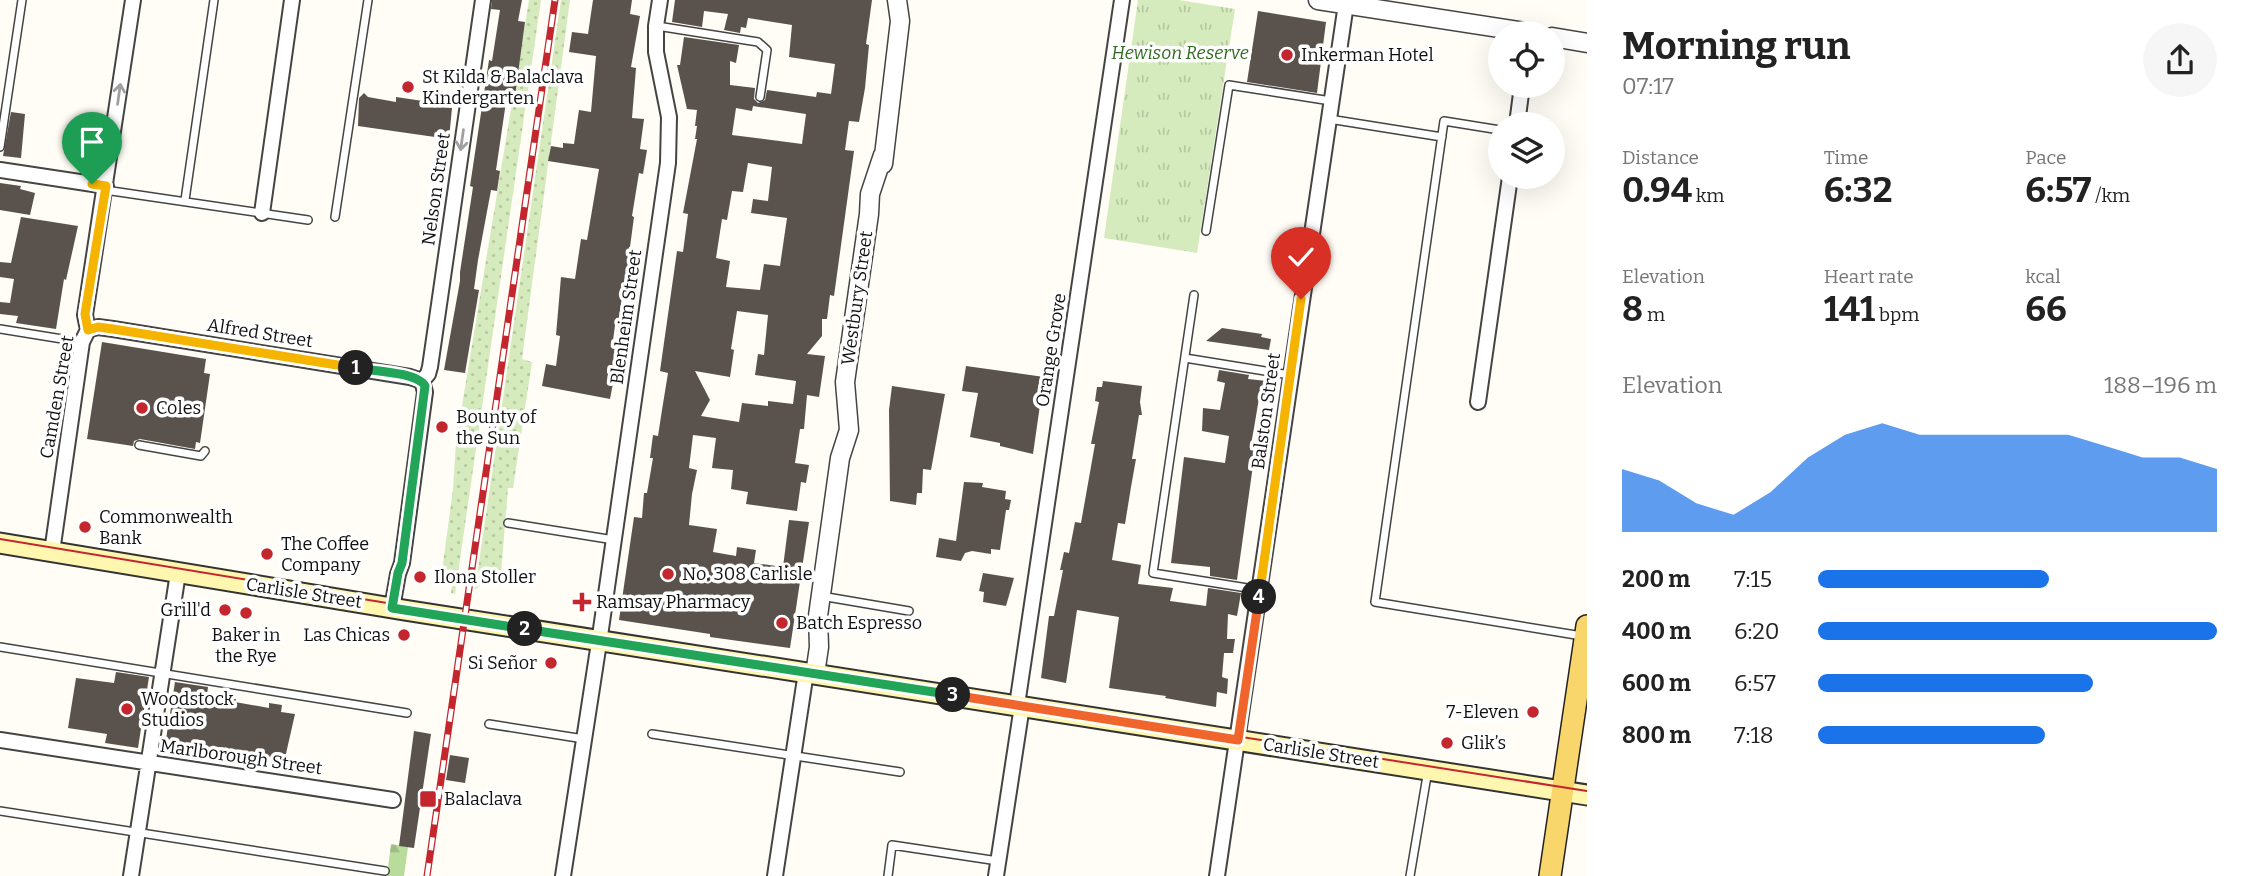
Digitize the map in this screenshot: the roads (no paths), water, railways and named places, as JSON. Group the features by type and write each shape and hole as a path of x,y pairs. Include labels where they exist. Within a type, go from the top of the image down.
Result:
{"main road":[{"name":"Carlisle Street","path":"0,543 392,608 1587,795"},
{"path":"1550,876 1586,638"}],"street":[{"name":"Camden Street","path":"52,552 133,0"},
{"path":"262,213 292,0"},
{"name":"Nelson Street","path":"392,608 404,550 425,392 423,383 430,367 482,0"},
{"name":"Blenheim Street","path":"563,876 600,640 669,150 670,130 656,52 660,0"},
{"name":"Westbury Street","path":"807,672 819,647 820,596 840,458 849,430 845,382 870,194 883,155 900,21 897,0"},
{"name":"Westbury Street","path":"900,21 909,0"},
{"name":"Orange Grove","path":"998,869 1019,705 1122,0"},
{"path":"1318,0 1387,5 1488,25"},
{"name":"Balston Street","path":"1217,876 1346,4"},
{"path":"1565,39 1587,43"},
{"path":"0,170 106,188"},
{"path":"1478,402 1508,189"},
{"name":"Alfred Street","path":"85,336 98,327 113,329 404,376 423,383"},
{"path":"131,876 178,573"},
{"path":"775,876 807,672"},
{"name":"Marlborough Street","path":"0,740 393,800"}],"lane":[{"path":"0,148 22,0"},
{"path":"185,201 214,0"},
{"path":"335,216 368,0"},
{"path":"656,26 758,42 767,50 760,97"},
{"path":"1206,231 1229,85 1331,101"},
{"path":"1329,119 1442,137"},
{"path":"1488,128 1444,121 1375,602 1586,638"},
{"path":"106,188 308,220"},
{"path":"1194,295 1153,573 1260,591"},
{"path":"0,329 85,336"},
{"path":"1185,358 1290,375"},
{"path":"139,446 201,456 205,451"},
{"path":"509,523 614,540"},
{"path":"820,596 909,611"},
{"path":"0,647 407,713"},
{"path":"489,724 584,739"},
{"path":"652,734 900,772"},
{"path":"1410,876 1428,770"},
{"path":"0,811 385,871"},
{"path":"888,876 892,845 998,869"}],"tram line":[{"path":"0,539 393,604 1587,791"}],"railway":[{"path":"427,876 555,0"}],"place":[{"name":"Inkerman Hotel","path":"1287,55"},
{"name":"St Kilda & Balaclava Kindergarten","path":"408,87"},
{"name":"Coles","path":"142,408"},
{"name":"Bounty of the Sun","path":"442,427"},
{"name":"Commonwealth Bank","path":"85,527"},
{"name":"The Coffee Company","path":"267,554"},
{"name":"No. 308 Carlisle","path":"668,574"},
{"name":"Ilona Stoller","path":"420,577"},
{"name":"Ramsay Pharmacy","path":"582,602"},
{"name":"Grill'd","path":"225,610"},
{"name":"Baker in the Rye","path":"246,613"},
{"name":"Batch Espresso","path":"782,623"},
{"name":"Las Chicas","path":"404,635"},
{"name":"Si Señor","path":"551,663"},
{"name":"Woodstock Studios","path":"127,709"},
{"name":"7-Eleven","path":"1533,712"},
{"name":"Glik’s","path":"1447,743"},
{"name":"Balaclava","path":"428,799"}],"park label":[{"name":"Hewison Reserve","path":"1180,53"}]}
